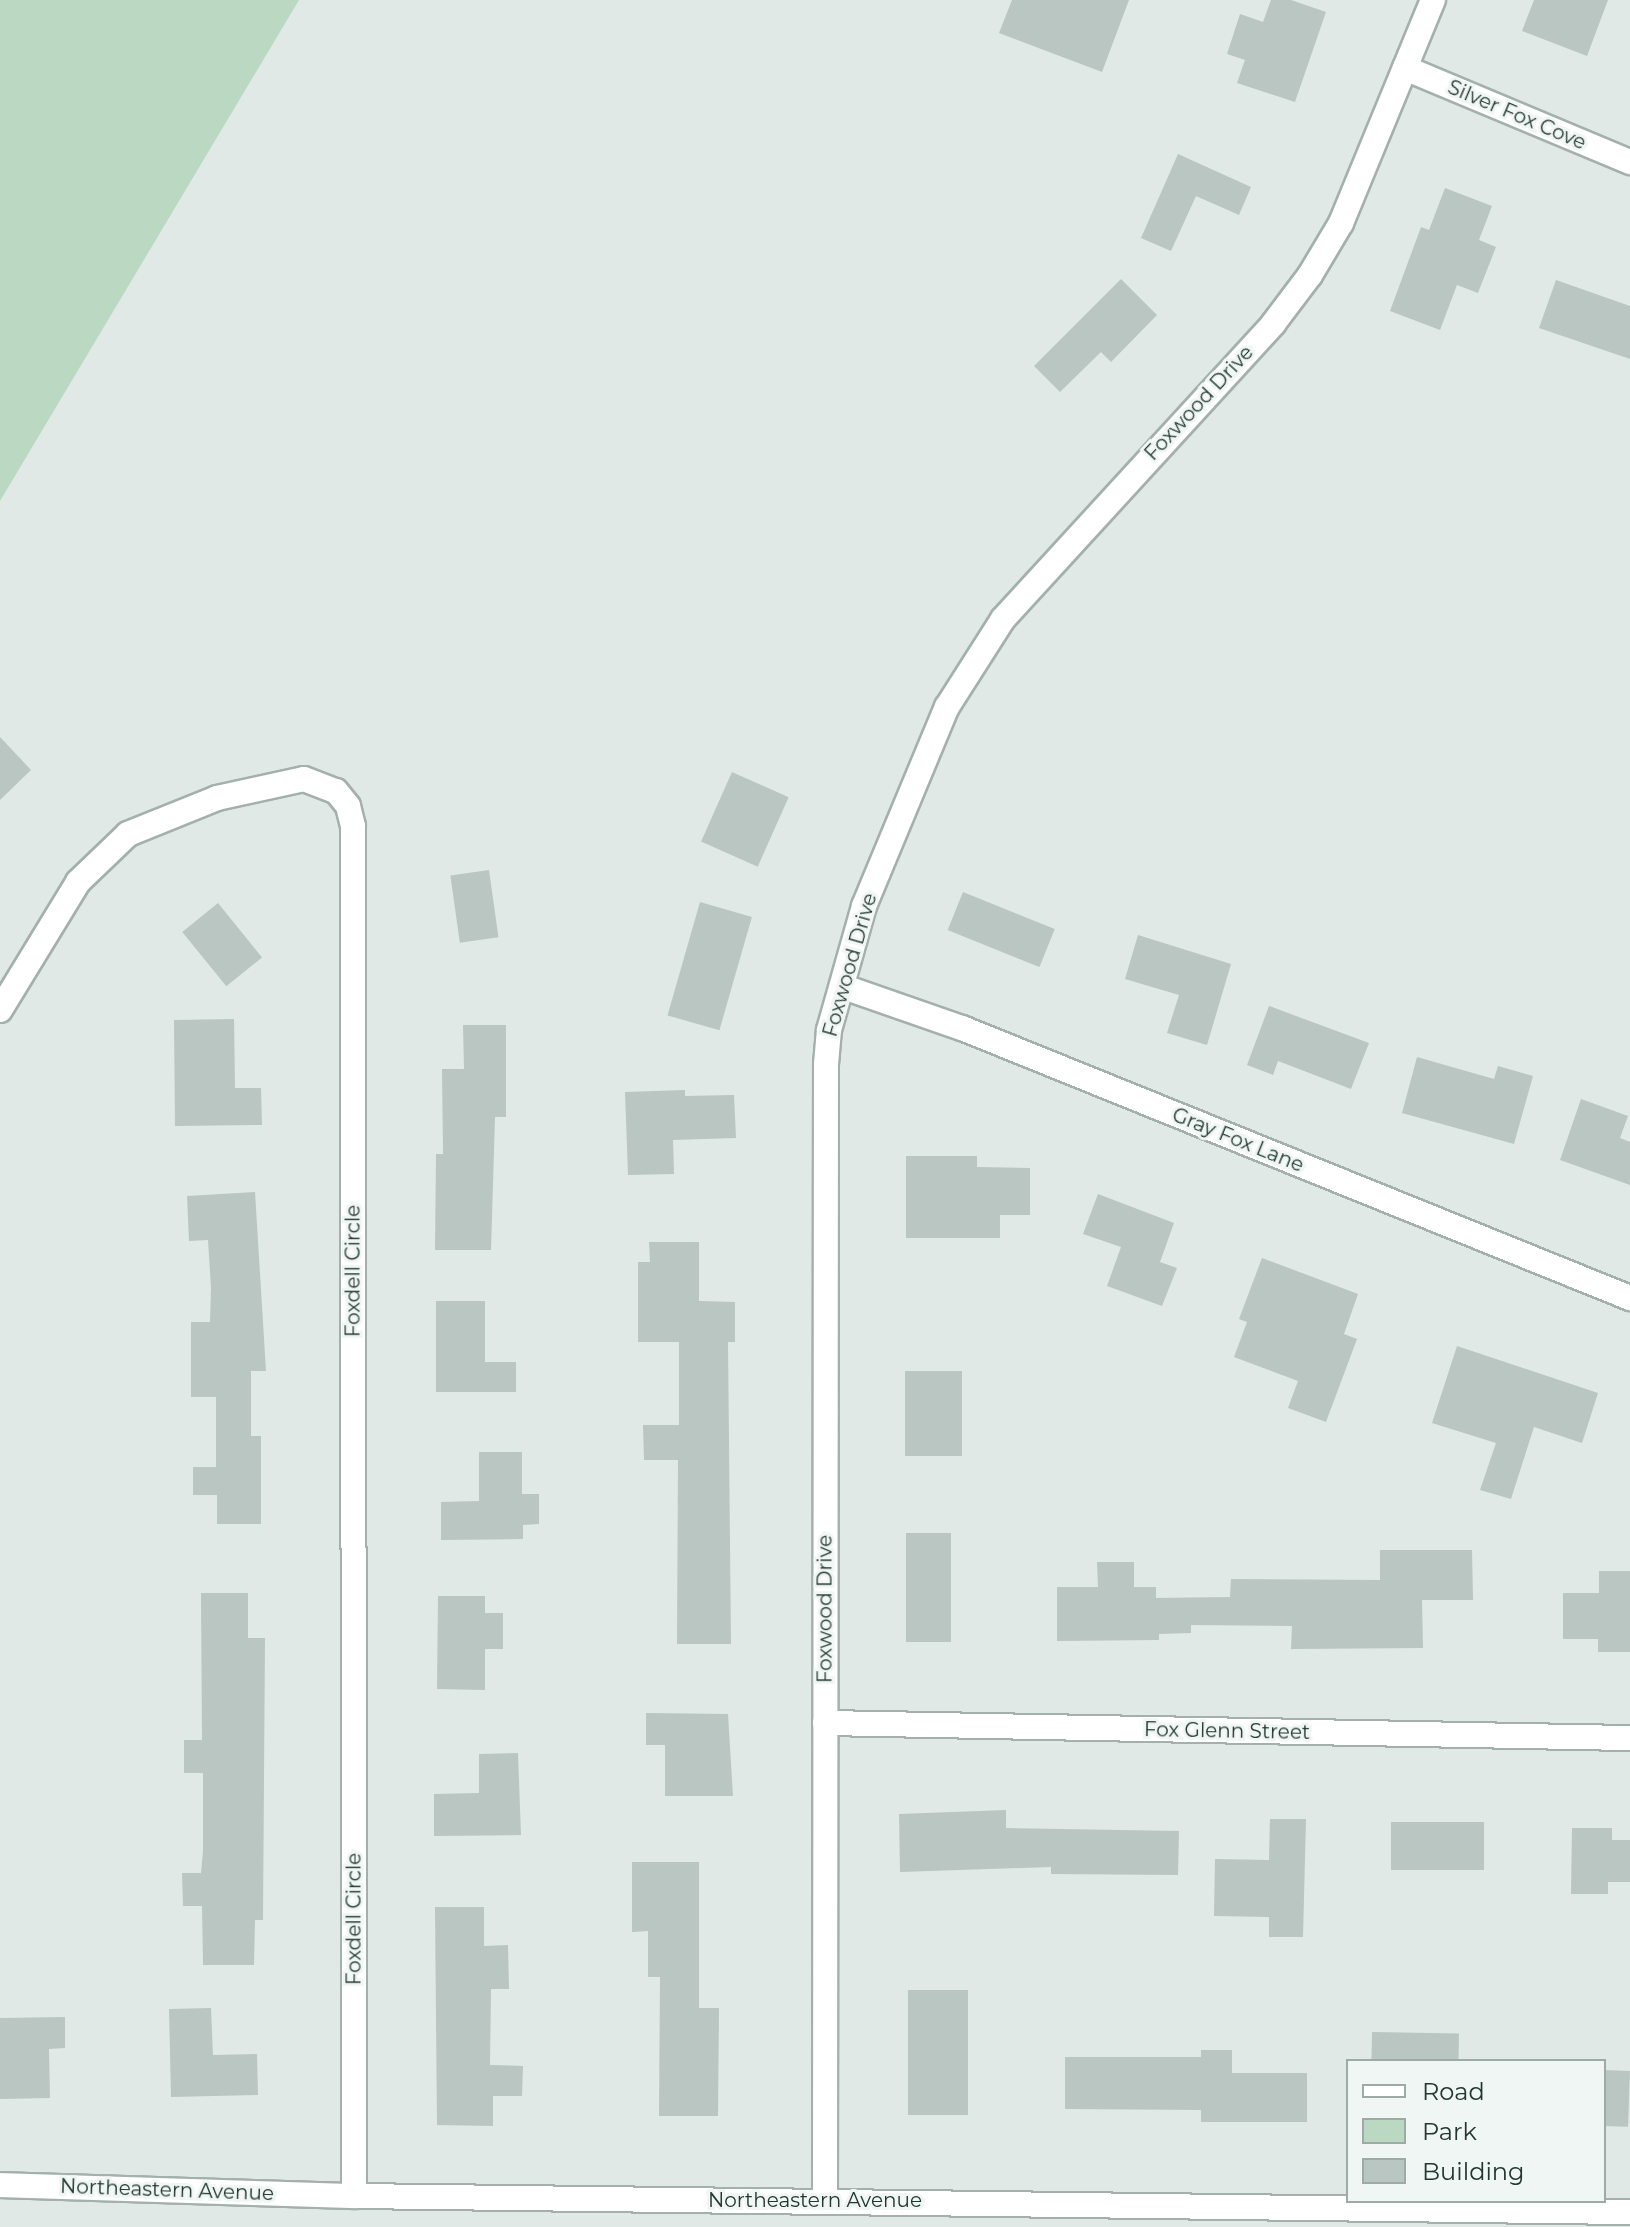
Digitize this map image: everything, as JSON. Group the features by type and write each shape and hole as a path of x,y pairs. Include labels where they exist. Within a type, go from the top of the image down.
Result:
{"street":[{"name":"Foxwood Drive","path":"825,2200 826,1064 829,1030 844,987 864,906 967,670 1003,619 1273,324 1310,275 1341,223 1433,0"},
{"name":"Silver Fox Cove","path":"1405,68 1630,162"},
{"name":"Foxdell Circle","path":"0,1010 78,882 128,834 217,798 304,779 336,791 348,806 353,826 354,2196"},
{"name":"Gray Fox Lane","path":"844,987 962,1028 1630,1298"},
{"name":"Fox Glenn Street","path":"825,1723 1630,1738"},
{"name":"Northeastern Avenue","path":"0,2185 354,2196 1630,2212"}],"green space":[{"path":"0,0 299,0 0,501"}],"building":[{"path":"1012,0 1129,0 1102,72 999,33"},
{"path":"1271,0 1291,0 1326,12 1295,102 1237,83 1245,60 1227,54 1240,14 1263,22"},
{"path":"1534,0 1608,0 1587,56 1522,31"},
{"path":"1178,154 1251,187 1239,215 1196,196 1171,251 1141,238"},
{"path":"1445,188 1492,206 1479,240 1496,247 1478,293 1457,285 1440,330 1390,311 1421,227 1429,230"},
{"path":"1121,279 1157,315 1111,362 1101,352 1060,392 1034,366"},
{"path":"1556,280 1630,306 1630,359 1539,328"},
{"path":"0,737 31,770 0,800"},
{"path":"732,772 789,797 758,867 701,841"},
{"path":"489,870 498,937 460,943 450,875"},
{"path":"963,892 1055,929 1039,967 948,930"},
{"path":"700,902 752,917 719,1030 667,1015"},
{"path":"218,903 262,957 226,986 182,932"},
{"path":"1138,935 1231,964 1207,1045 1167,1033 1179,995 1125,979"},
{"path":"1269,1006 1369,1043 1351,1089 1278,1061 1273,1075 1247,1065"},
{"path":"234,1019 235,1088 261,1088 262,1125 175,1126 174,1020"},
{"path":"463,1025 506,1025 506,1117 495,1117 491,1250 435,1250 436,1154 443,1154 442,1069 464,1069"},
{"path":"1417,1057 1494,1079 1498,1066 1533,1076 1514,1144 1402,1113"},
{"path":"685,1090 685,1096 734,1095 736,1138 673,1140 674,1174 628,1175 625,1092"},
{"path":"1581,1099 1628,1116 1620,1138 1630,1142 1630,1185 1560,1160"},
{"path":"906,1156 977,1156 977,1167 1030,1168 1030,1215 1000,1215 1000,1238 906,1238"},
{"path":"255,1192 266,1371 251,1371 251,1436 261,1436 261,1524 217,1524 217,1495 193,1495 193,1467 216,1467 216,1397 191,1397 191,1322 210,1322 211,1288 208,1240 189,1241 187,1196"},
{"path":"1098,1194 1174,1223 1160,1262 1177,1268 1162,1306 1107,1286 1121,1247 1083,1234"},
{"path":"649,1242 699,1242 699,1301 735,1302 735,1342 728,1342 731,1644 677,1644 678,1460 644,1460 643,1425 679,1425 679,1342 638,1342 638,1262 650,1262"},
{"path":"1262,1258 1358,1294 1344,1334 1357,1339 1326,1422 1288,1408 1298,1381 1234,1357 1247,1322 1239,1319"},
{"path":"436,1301 485,1301 485,1362 516,1362 516,1392 436,1392"},
{"path":"1457,1346 1598,1393 1582,1443 1534,1427 1511,1499 1480,1490 1496,1443 1432,1423"},
{"path":"905,1371 962,1371 962,1456 905,1456"},
{"path":"479,1452 522,1452 522,1494 539,1494 539,1524 523,1525 523,1539 441,1540 441,1502 479,1501"},
{"path":"906,1533 951,1533 951,1642 906,1642"},
{"path":"1380,1550 1472,1550 1473,1600 1422,1600 1423,1648 1291,1649 1292,1626 1191,1625 1191,1633 1159,1634 1159,1640 1057,1641 1057,1587 1098,1587 1097,1562 1134,1562 1134,1587 1156,1587 1156,1598 1230,1597 1231,1579 1380,1580"},
{"path":"1599,1571 1630,1571 1630,1652 1598,1652 1598,1639 1563,1639 1563,1593 1599,1593"},
{"path":"201,1593 248,1593 248,1638 265,1638 263,1920 255,1920 254,1965 203,1965 202,1906 183,1906 182,1873 201,1873 203,1851 203,1773 184,1773 184,1740 202,1740"},
{"path":"438,1596 485,1596 485,1613 503,1613 503,1649 485,1649 485,1690 437,1689"},
{"path":"646,1713 728,1714 733,1796 665,1796 665,1745 646,1745"},
{"path":"518,1753 521,1835 434,1836 434,1794 479,1793 479,1754"},
{"path":"1006,1810 1006,1828 1179,1831 1178,1875 1051,1874 1051,1867 900,1872 899,1814"},
{"path":"1270,1819 1306,1819 1303,1937 1269,1937 1269,1917 1214,1916 1215,1859 1269,1860"},
{"path":"1391,1822 1484,1822 1484,1870 1391,1870"},
{"path":"1572,1828 1612,1828 1612,1840 1630,1840 1630,1882 1608,1882 1608,1894 1571,1894"},
{"path":"632,1862 699,1862 699,2008 719,2008 718,2116 659,2116 660,1977 648,1977 648,1931 632,1932"},
{"path":"435,1907 484,1907 484,1946 508,1945 509,1989 491,1989 490,2065 523,2066 522,2096 493,2096 493,2126 437,2125"},
{"path":"908,1990 968,1990 968,2115 908,2115"},
{"path":"211,2008 213,2055 257,2054 258,2095 171,2097 169,2009"},
{"path":"65,2017 65,2048 49,2049 50,2098 0,2099 0,2018"},
{"path":"1372,2032 1459,2034 1459,2059 1372,2059"},
{"path":"1201,2050 1232,2050 1232,2073 1307,2073 1307,2122 1201,2122 1201,2110 1065,2109 1065,2057 1201,2057"},
{"path":"1606,2070 1630,2071 1628,2127 1606,2126"}]}
